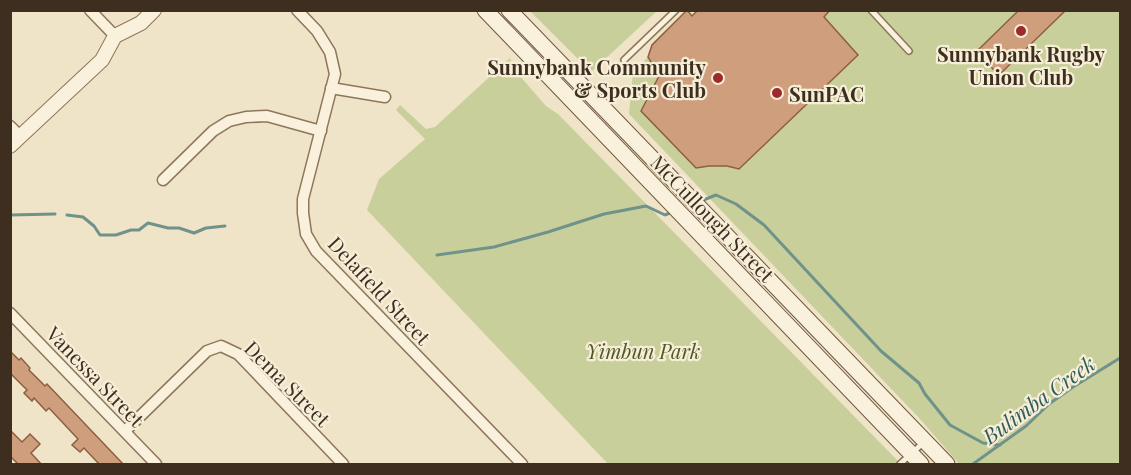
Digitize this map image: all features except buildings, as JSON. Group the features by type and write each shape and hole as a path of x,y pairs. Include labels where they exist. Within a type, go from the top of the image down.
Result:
{"main road":[{"name":"McCullough Street","path":"485,10 911,461"},
{"name":"McCullough Street","path":"509,10 945,462"}],"street":[{"path":"90,10 115,36"},
{"path":"14,136 102,60 115,36 141,23 154,10"},
{"name":"Delafield Street","path":"297,10 317,31 330,52 335,74 303,199 306,234 316,251 522,465"},
{"path":"331,88 385,97"},
{"path":"163,180 213,131 229,121 267,116 321,131"},
{"name":"Vanessa Street","path":"10,313 156,465"},
{"name":"Dema Street","path":"125,431 207,351 221,346 238,354 343,465"}],"lane":[{"path":"624,60 676,10"},
{"path":"871,10 909,51"},
{"path":"577,106 589,93"},
{"path":"911,461 925,441"}],"green space":[{"path":"698,10 1120,11 1120,464 959,464 920,419 629,114 633,72 648,57 652,44 687,11 692,15"},
{"path":"530,11 657,11 591,72"},
{"name":"Yimbun Park","path":"510,58 513,68 546,106 558,114 901,464 608,464 367,210 379,179 425,139 396,110 400,105 426,129 435,127"}],"waterway":[{"path":"701,201 716,195 736,204 764,225 881,351 919,383 950,425 983,443 1000,445"},
{"path":"437,255 494,247 604,214 646,206 665,215 672,212"},
{"path":"10,215 55,214"},
{"path":"67,215 83,217 94,226 100,235 116,235 139,230 148,223 194,233 206,228 225,226"},
{"name":"Bulimba Creek","path":"973,464 1026,426 1049,404 1120,358"}],"place":[{"name":"Sunnybank Rugby Union Club","path":"1021,31"},
{"name":"Sunnybank Community & Sports Club","path":"718,78"},
{"name":"SunPAC","path":"777,93"}]}
